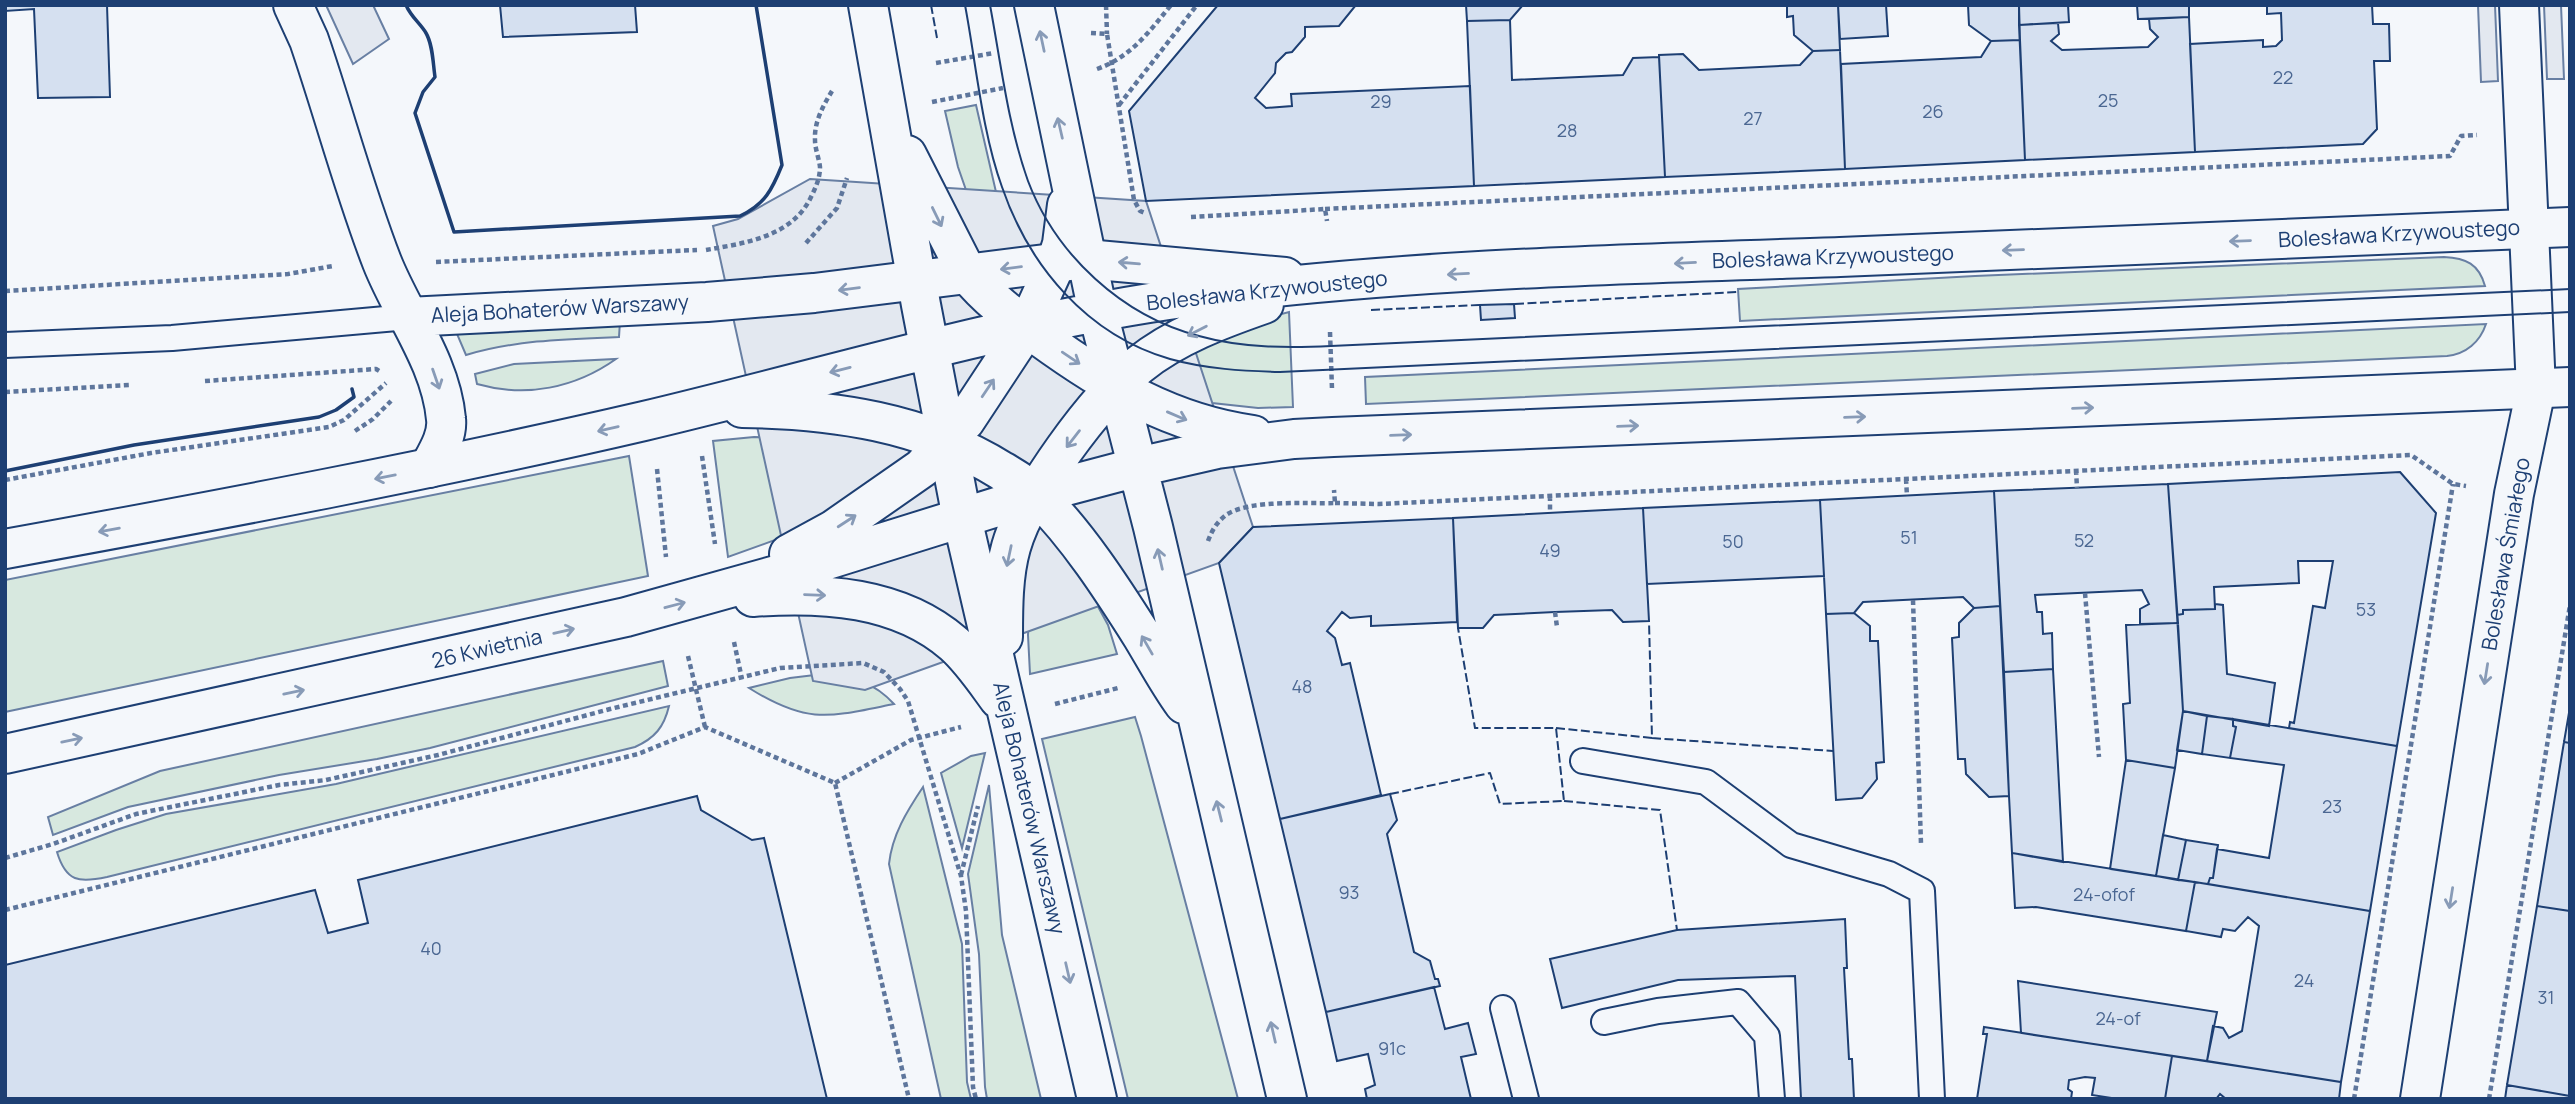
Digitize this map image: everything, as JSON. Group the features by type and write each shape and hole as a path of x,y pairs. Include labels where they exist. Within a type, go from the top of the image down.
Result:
{"street":[{"name":"Aleja Bohaterów Warszawy","path":"293,5 309,40 383,264 408,317 707,302 814,293 917,280"},
{"path":"868,5 887,111 967,273 981,290 1071,359 1116,387 1193,423 1254,435 1332,437"},
{"path":"1034,5 1071,178 1071,261 1098,313 1138,467 1287,1099"},
{"name":"Bolesława Śmiałego","path":"2420,1099 2514,494 2553,388 2528,229 2519,5"},
{"name":"Aleja Bohaterów Warszawy","path":"887,111 962,518 1097,1099"},
{"name":"Bolesława Krzywoustego","path":"1098,313 1192,297 1329,281 1709,261 2570,227"},
{"path":"723,591 853,517 922,468 947,442 989,386 1071,261"},
{"path":"917,280 1071,261 1329,281"},
{"path":"1008,716 1003,632 1007,566 1018,528 1036,494 1069,444 1116,387 1140,364 1171,344 1219,320 1329,281"},
{"path":"5,550 429,468 696,408 930,347 1098,313"},
{"path":"408,317 432,366 446,414 445,434 429,468"},
{"path":"962,518 1036,494 1138,467 1217,449 1294,439 2553,388"},
{"path":"696,408 777,409 846,415 886,423 947,442 993,465 1036,494 1090,559 1143,638 1165,677 1198,722"},
{"name":"26 Kwietnia","path":"5,754 626,617 723,591 962,518"},
{"path":"723,591 747,597 831,596 869,603 909,617 927,625 955,645 986,682 1008,716"}],"lane":[{"path":"5,345 172,338 408,317"},
{"path":"1583,761 1706,782 1791,845 1889,874 1922,891 1932,1099"},
{"path":"1604,1022 1658,1011 1738,1002 1767,1036 1772,1099"},
{"path":"1503,1008 1526,1099"}],"path":[{"path":"1106,5 1107,34 1134,200 1140,211 1148,215"},
{"path":"1098,69 1112,63 1139,44 1171,5"},
{"path":"1119,106 1197,5"},
{"path":"1091,33 1107,34"},
{"path":"936,63 999,52"},
{"path":"5,291 288,274 332,266 707,250 768,237 796,219 809,202 819,181 820,165 815,143 815,126 823,105 837,82"},
{"path":"943,100 1014,85"},
{"path":"1181,217 2450,156 2461,135 2482,135"},
{"path":"1325,209 1327,221"},
{"path":"651,262 652,252"},
{"path":"1330,322 1332,394"},
{"path":"5,480 151,453 329,427 344,419 371,397 389,377"},
{"path":"371,397 377,403"},
{"path":"1205,550 1213,528 1227,514 1250,506 1379,504 2411,455 2453,484 2478,488"},
{"path":"656,463 666,558"},
{"path":"2076,470 2077,488"},
{"path":"1906,479 1907,496"},
{"path":"2354,1099 2453,484"},
{"path":"1334,490 1335,503"},
{"path":"1550,496 1550,512"},
{"path":"2085,593 2099,757"},
{"path":"1913,600 1922,891"},
{"path":"2489,1099 2570,605"},
{"path":"1555,612 1557,627"},
{"path":"688,656 705,727"},
{"path":"5,858 136,814 279,785 326,780 413,761 780,668 863,663 884,672 901,689 908,701 961,876 971,1003 973,1087 976,1099"},
{"path":"1050,706 1126,687"},
{"path":"835,783 911,740 964,726"},
{"path":"5,910 638,754 705,727 835,783"},
{"path":"835,783 909,1099"}],"shaded area":[{"path":"326,5 373,5 389,39 353,64"},
{"path":"2478,5 2495,5 2498,81 2481,82"},
{"path":"2544,5 2561,5 2564,79 2547,79"},
{"path":"976,105 999,205 974,213 958,167 945,111"},
{"path":"810,179 1146,201 1253,527 1219,563 865,690 813,681 713,226 738,219"},
{"path":"2444,257 2459,259 2475,267 2485,286 1740,321 1738,289 1975,276"},
{"path":"1289,312 1293,407 1258,408 1212,403 1179,367 1204,344"},
{"path":"620,321 619,337 523,343 466,355 457,334"},
{"path":"2486,324 2471,346 2460,353 2447,356 1366,404 1365,377"},
{"path":"616,359 584,377 550,388 532,390 477,384 475,374 514,364"},
{"path":"754,437 793,438 786,536 728,557 713,441"},
{"path":"629,456 648,576 5,712 5,580"},
{"path":"1089,590 1108,625 1117,654 1030,674 1030,598"},
{"path":"663,661 668,686 430,748 279,775 128,807 53,835 48,817 160,771"},
{"path":"823,674 870,685 894,704 819,715 787,708 749,688 790,678"},
{"path":"669,706 658,731 635,747 107,877 81,880 69,875 57,852 166,814 336,784"},
{"path":"1135,717 1238,1099 1128,1099 1042,739"},
{"path":"985,753 962,848 941,773 971,756"},
{"path":"989,785 1002,935 1041,1099 987,1099 985,1087 979,954 968,874"},
{"path":"923,787 962,944 967,1082 971,1099 941,1099 889,864 897,833"}],"building":[{"path":"5,5 107,5 110,97 38,98 34,9 5,11"},
{"path":"500,5 635,5 637,32 503,37"},
{"path":"1218,5 1356,5 1339,26 1305,27 1305,37 1292,52 1286,53 1276,63 1275,73 1255,98 1266,108 1292,106 1291,94 1470,86 1474,186 1146,201 1129,111"},
{"path":"1466,5 1523,5 1510,20 1467,21"},
{"path":"1787,5 1838,5 1840,50 1813,51 1794,35 1793,16 1787,17"},
{"path":"1838,5 1886,5 1888,36 1840,39"},
{"path":"1968,5 2019,5 2020,40 1991,41 1969,25"},
{"path":"2019,5 2068,5 2069,22 2019,25"},
{"path":"2137,5 2189,5 2189,17 2138,19"},
{"path":"2267,5 2372,5 2373,24 2389,24 2390,61 2374,61 2377,129 2363,144 2195,152 2190,44 2263,40 2263,47 2276,46 2282,40 2281,13 2267,14"},
{"path":"2189,17 2195,152 2025,160 2019,25 2058,23 2059,34 2051,41 2062,50 2148,47 2158,37 2150,29 2149,19"},
{"path":"1510,20 1512,80 1623,75 1633,58 1659,57 1665,177 1474,186 1467,21"},
{"path":"2020,40 2025,160 1845,169 1841,64 1981,57 1991,41"},
{"path":"1840,50 1845,169 1665,177 1659,55 1683,54 1699,70 1800,65 1813,51"},
{"path":"1514,304 1515,318 1481,320 1480,305"},
{"path":"2400,472 2436,513 2397,746 2289,728 2290,722 2294,723 2313,606 2325,608 2333,561 2298,561 2299,583 2214,587 2215,609 2183,610 2183,614 2177,615 2168,484"},
{"path":"2168,484 2178,623 2140,624 2140,609 2149,604 2142,590 2035,595 2037,612 2042,612 2043,634 2052,633 2053,669 2004,672 1994,491"},
{"path":"1994,491 2000,606 1974,608 1963,597 1863,602 1854,613 1826,614 1820,500"},
{"path":"1820,500 1824,576 1647,584 1643,508"},
{"path":"1643,508 1649,621 1623,622 1612,610 1555,612 1494,615 1483,628 1458,628 1453,518"},
{"path":"1453,518 1457,622 1371,626 1371,616 1350,618 1342,612 1327,631 1335,638 1342,665 1350,663 1381,795 1280,819 1219,563 1253,527"},
{"path":"2215,604 2223,605 2227,674 2275,683 2269,726 2183,711 2177,615 2183,614 2183,610 2215,609"},
{"path":"2000,606 2009,796 1989,797 1966,774 1965,759 1958,759 1952,638 1959,637 1959,623 1974,608"},
{"path":"1854,613 1870,626 1870,641 1878,641 1884,762 1876,763 1877,779 1862,798 1836,800 1826,614"},
{"path":"2178,623 2183,711 2175,768 2126,760 2123,704 2130,703 2126,625"},
{"path":"2053,669 2063,862 2012,853 2009,796 2004,672"},
{"path":"2570,707 2570,743 2564,742"},
{"path":"2183,711 2207,716 2202,754 2177,750"},
{"path":"2207,716 2233,719 2233,726 2236,727 2230,758 2202,754"},
{"path":"2233,719 2397,746 2370,911 2208,884 2210,878 2213,878 2217,849 2269,858 2284,765 2230,758 2236,727 2233,726"},
{"path":"2564,742 2570,743 2570,911 2537,906"},
{"path":"2126,760 2175,768 2156,876 2110,869"},
{"path":"1390,794 1397,820 1387,834 1414,952 1430,961 1440,986 1326,1012 1280,819"},
{"path":"697,796 701,810 752,840 764,838 827,1099 5,1099 5,965 315,890 328,933 368,923 358,880"},
{"path":"2163,835 2186,840 2178,880 2156,876"},
{"path":"2186,840 2218,845 2213,878 2210,878 2208,884 2178,880"},
{"path":"2012,853 2195,882 2186,931 2036,907 2015,908"},
{"path":"2195,882 2370,911 2341,1082 2207,1061 2213,1026 2223,1028 2229,1038 2242,1031 2259,926 2248,917 2235,931 2223,929 2221,937 2186,931"},
{"path":"2537,906 2570,911 2570,1096 2507,1085"},
{"path":"1845,919 1847,968 1844,968 1854,1099 1801,1099 1795,976 1678,980 1562,1008 1550,959 1677,930"},
{"path":"2018,981 2217,1012 2207,1061 2021,1033"},
{"path":"1434,987 1445,1029 1468,1023 1476,1054 1461,1057 1471,1099 1367,1099 1365,1089 1375,1085 1368,1054 1337,1061 1326,1012"},
{"path":"1984,1027 2172,1056 2165,1099 2118,1099 2092,1095 2095,1078 2085,1077 2069,1080 2071,1099 1977,1099 1987,1034 1983,1034"},
{"path":"2172,1056 2341,1082 2339,1099 2226,1099 2220,1094 2216,1099 2165,1099"},
{"path":"2507,1085 2570,1096 2570,1099 2505,1099"}],"tram line":[{"path":"965,5 984,121 995,166 1028,244 1045,270 1087,315 1140,348 1197,365 1280,372 2570,312"},
{"path":"990,5 1021,160 1040,208 1056,234 1095,279 1118,298 1171,327 1232,343 1281,347 1331,346 2570,289"}],"fence":[{"path":"931,5 937,38"},
{"path":"1515,304 1737,292"},
{"path":"1371,310 1479,305"},
{"path":"1556,728 1652,738 1649,621"},
{"path":"1390,794 1490,773 1500,804 1564,801 1556,728 1475,728 1458,628"},
{"path":"1652,738 1833,751"},
{"path":"1564,801 1660,810 1677,930"}],"wall":[{"path":"406,5 426,33 431,49 435,77 423,92 415,113 454,232 740,216 756,206 771,189 782,165 756,5"},
{"path":"5,471 134,445 319,417 336,410 354,397 352,389"}]}
